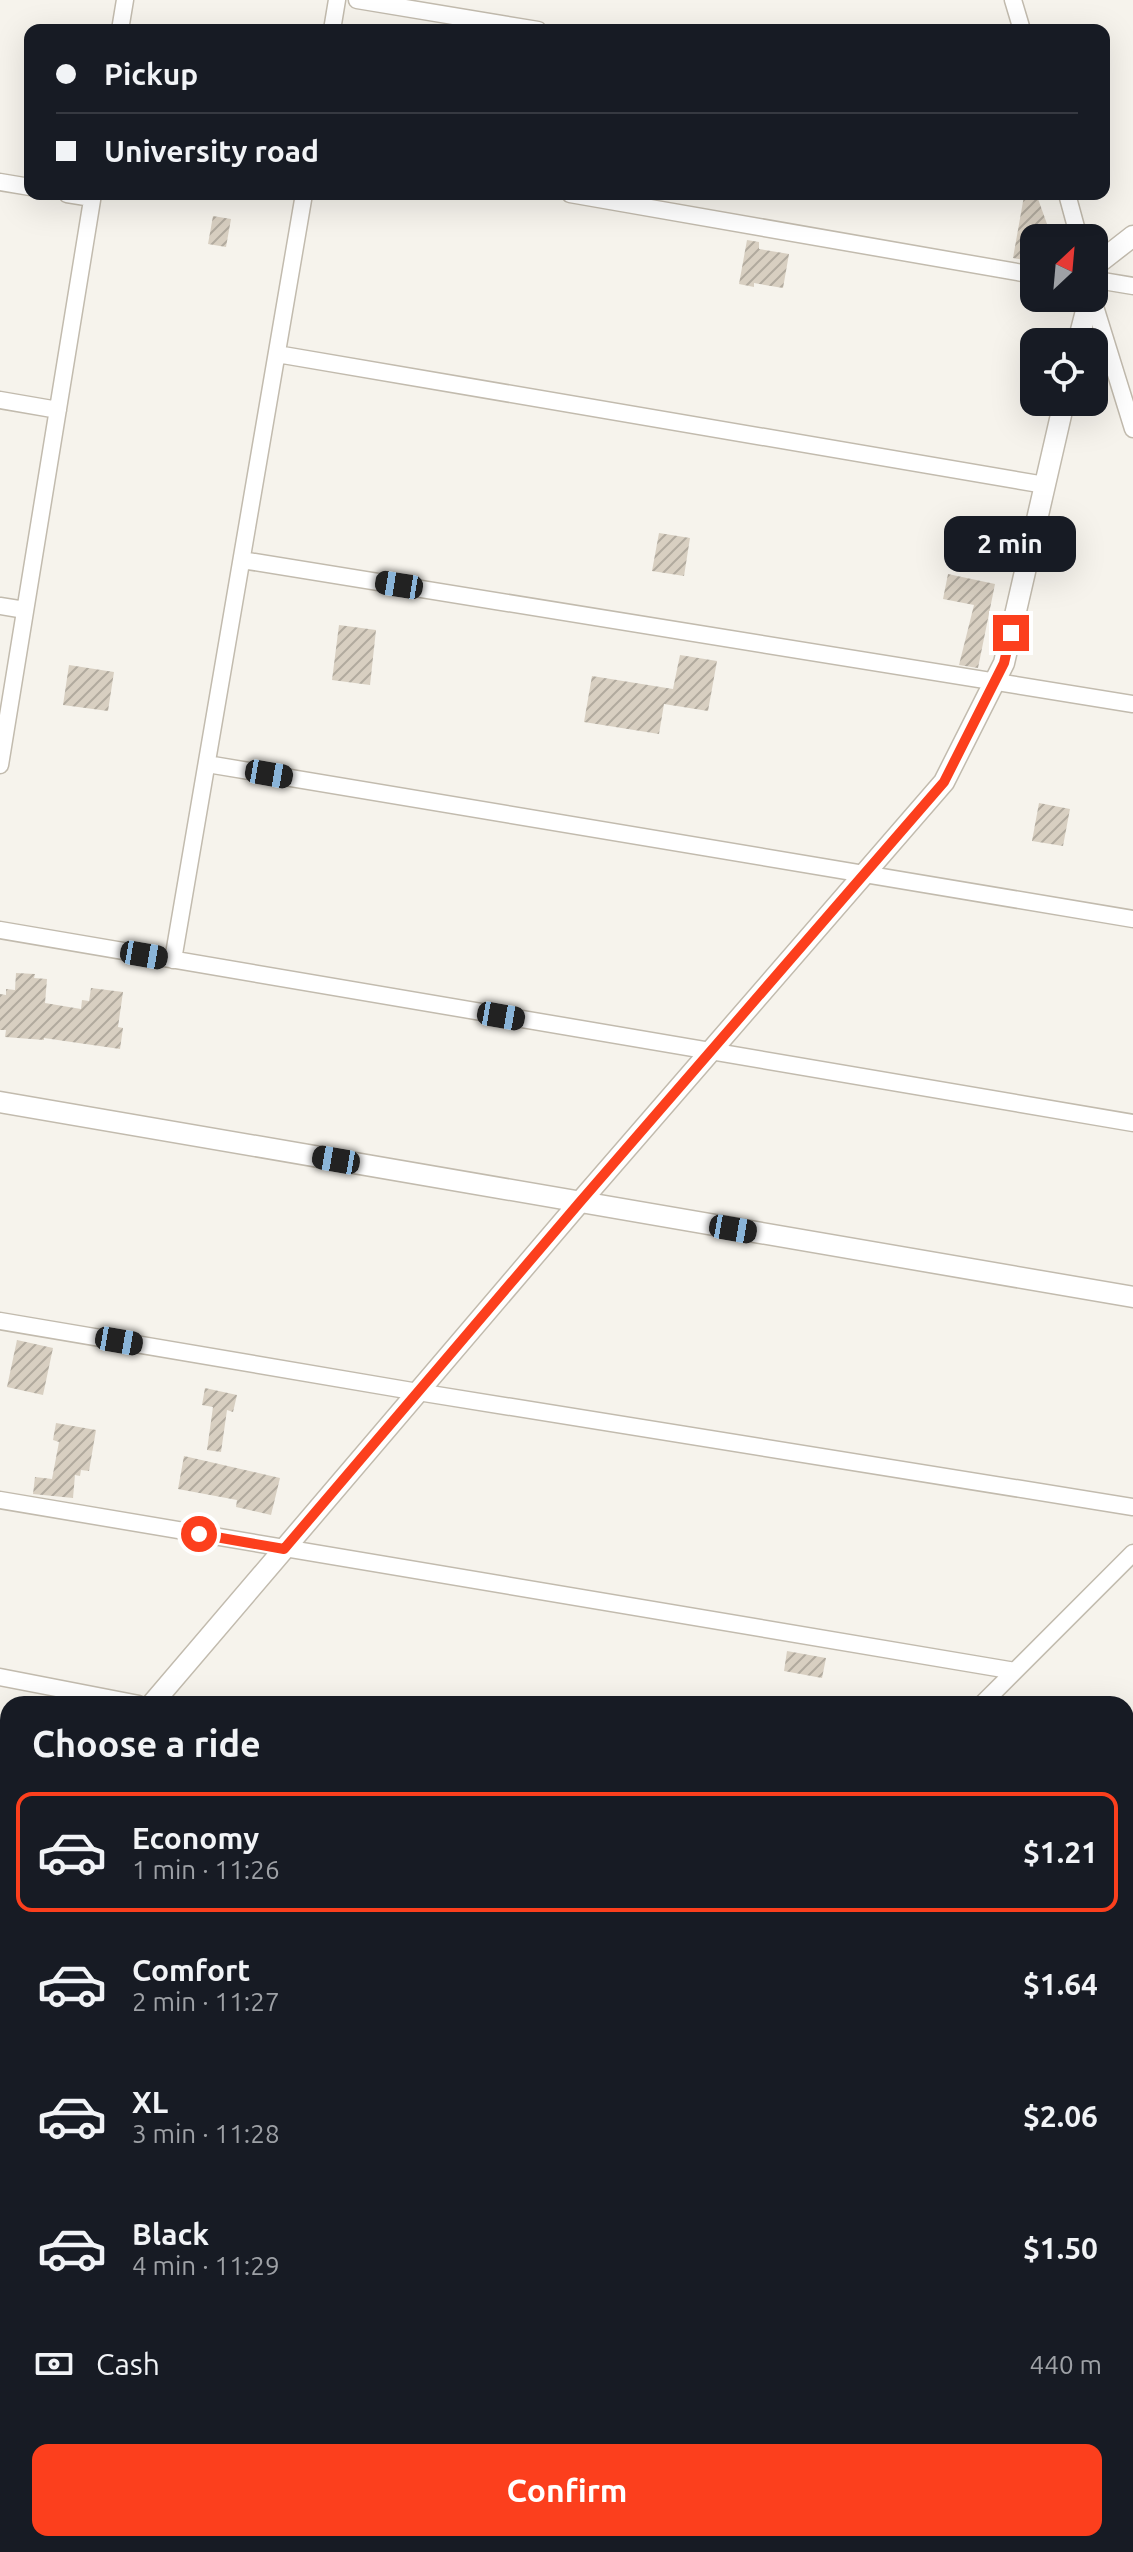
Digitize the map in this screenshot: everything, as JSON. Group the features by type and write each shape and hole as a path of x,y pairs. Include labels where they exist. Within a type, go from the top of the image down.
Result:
{"street":[{"path":"121,24 125,0"},
{"path":"333,24 337,0"},
{"path":"357,0 502,24"},
{"path":"1013,0 1020,24"},
{"path":"0,182 24,186"},
{"path":"0,765 92,200"},
{"path":"173,960 303,200"},
{"path":"604,200 1020,273"},
{"path":"1069,200 1075,224"},
{"path":"1108,267 1133,236"},
{"path":"1108,285 1133,286"},
{"path":"1101,312 1133,429"},
{"path":"277,354 1045,485"},
{"path":"0,400 58,410"},
{"path":"159,1696 580,1202 944,782 1004,663 1061,416"},
{"path":"242,560 1133,704"},
{"path":"0,606 25,610"},
{"path":"207,764 1133,919"},
{"path":"0,930 1133,1123"},
{"path":"0,1102 1133,1297"},
{"path":"0,1321 1133,1507"},
{"path":"0,1500 1015,1671"},
{"path":"990,1696 1133,1553"},
{"path":"0,1677 98,1696"}],"building":[{"path":"1023,200 1038,200 1047,224 1020,224 1020,259 1013,258"},
{"path":"213,216 231,219 226,247 208,244"},
{"path":"747,240 759,242 759,249 789,254 783,288 739,284"},
{"path":"659,533 690,538 684,576 652,571"},
{"path":"948,574 995,584 978,668 959,665 974,605 943,599"},
{"path":"339,625 376,630 370,685 332,680"},
{"path":"680,655 717,661 708,711 664,704 659,734 584,722 592,676 673,689"},
{"path":"69,665 114,672 108,711 63,705"},
{"path":"1039,803 1070,809 1063,846 1032,841"},
{"path":"16,973 35,974 34,978 47,979 45,1003 81,1009 82,1000 89,1001 91,988 123,992 118,1027 123,1028 120,1049 44,1038 5,1037 6,1030 0,1030 0,994 6,995 6,989 15,990"},
{"path":"17,1340 53,1348 43,1395 7,1387"},
{"path":"205,1388 237,1395 233,1412 227,1410 221,1452 207,1450 213,1407 202,1405"},
{"path":"56,1423 96,1430 89,1471 81,1470 80,1476 75,1475 73,1498 33,1494 35,1477 52,1479 59,1442 53,1440"},
{"path":"184,1456 280,1478 271,1515 236,1507 237,1500 178,1489"},
{"path":"787,1651 826,1658 822,1678 784,1671"}],"route":[{"path":"199,1534 284,1549 944,782 1004,663 1011,633"}]}
